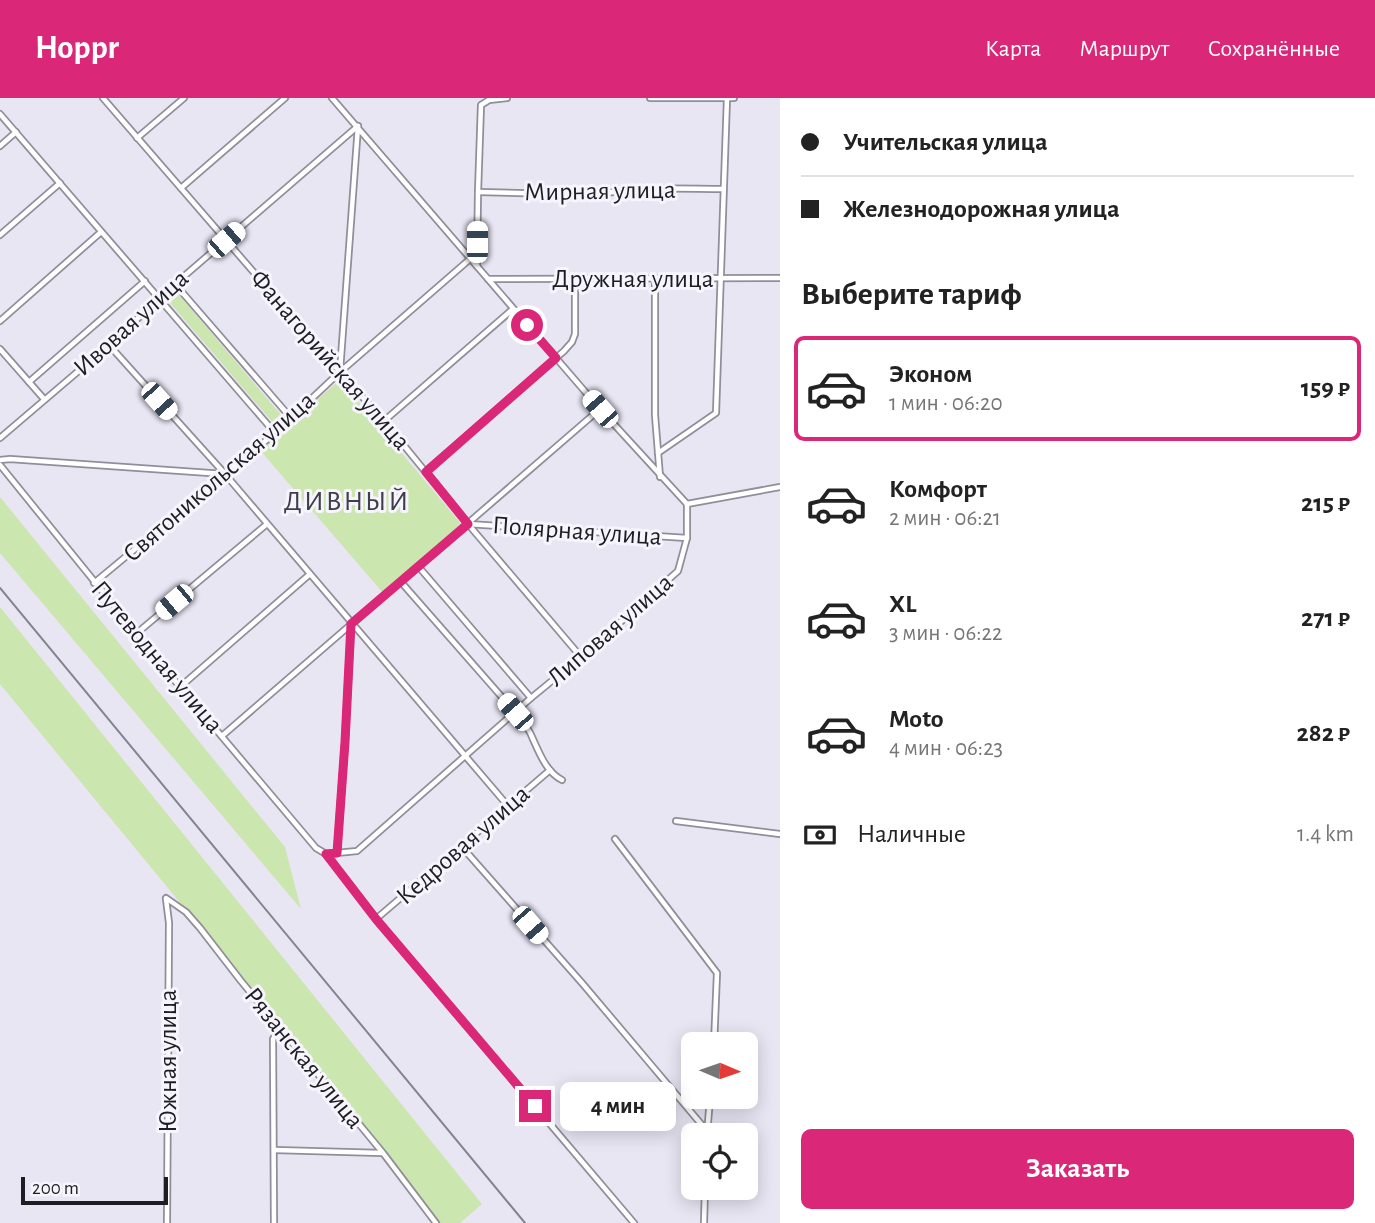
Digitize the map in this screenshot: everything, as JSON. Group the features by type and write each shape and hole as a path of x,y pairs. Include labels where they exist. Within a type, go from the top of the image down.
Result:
{"street":[{"name":"Фанагорийская улица","path":"103,98 384,421 581,657"},
{"path":"136,138 184,98"},
{"path":"181,188 285,98"},
{"path":"332,98 600,409 687,504 780,487"},
{"path":"477,267 481,105 489,100 507,98"},
{"path":"650,98 734,98"},
{"path":"658,453 716,413 727,98"},
{"path":"0,114 275,433"},
{"path":"340,372 358,126"},
{"name":"Ивовая улица","path":"0,438 358,126"},
{"path":"0,146 16,132"},
{"path":"0,235 60,183"},
{"name":"Мирная улица","path":"478,192 596,195 614,191 723,189"},
{"path":"0,321 101,232"},
{"name":"Святоникольская улица","path":"94,583 275,433 340,372 470,259"},
{"name":"Дружная улица","path":"487,279 780,278"},
{"path":"426,472 565,351 575,334 575,279"},
{"path":"655,279 655,415 660,477"},
{"name":"Ивовая улица","path":"29,382 145,281"},
{"path":"174,284 291,418"},
{"path":"384,421 513,309"},
{"path":"109,345 225,474 508,806"},
{"path":"0,349 44,399"},
{"path":"222,736 600,409"},
{"path":"0,462 10,459 49,461 225,474"},
{"name":"Путеводная улица","path":"0,462 94,583 180,687 316,848 326,854"},
{"name":"Липовая улица","path":"337,853 357,851 678,571 687,538 687,504"},
{"path":"137,633 267,524"},
{"name":"Полярная улица","path":"468,524 687,538"},
{"path":"418,566 531,698"},
{"path":"180,687 310,574"},
{"path":"401,582 515,712 532,736 550,770 562,780"},
{"path":"326,854 337,853 351,624"},
{"name":"Кедровая улица","path":"376,919 550,770"},
{"path":"676,821 780,834"},
{"path":"615,839 717,973 715,1032"},
{"path":"462,847 582,984 698,1123"},
{"path":"326,854 376,919 634,1223"},
{"name":"Рязанская улица","path":"166,898 186,912 200,928 383,1153 436,1223"},
{"name":"Южная улица","path":"166,898 169,923 167,1223"},
{"path":"274,1223 273,1039 279,1028"},
{"path":"275,1150 383,1153"},
{"path":"704,1223 705,1200"}],"green space":[{"path":"175,294 179,295 281,415 274,424 171,304"},
{"path":"340,380 463,526 384,594 259,449"},
{"path":"0,497 285,847 301,909 0,553"},
{"path":"0,607 482,1204 460,1223 440,1223 373,1137 0,684"}],"railway":[{"path":"0,588 525,1223"}],"district":[{"name":"ДИВНЫЙ","path":"347,502"}],"route":[{"path":"527,325 556,358 426,472 468,524 351,624 337,853 326,854 376,919 535,1106"}]}
